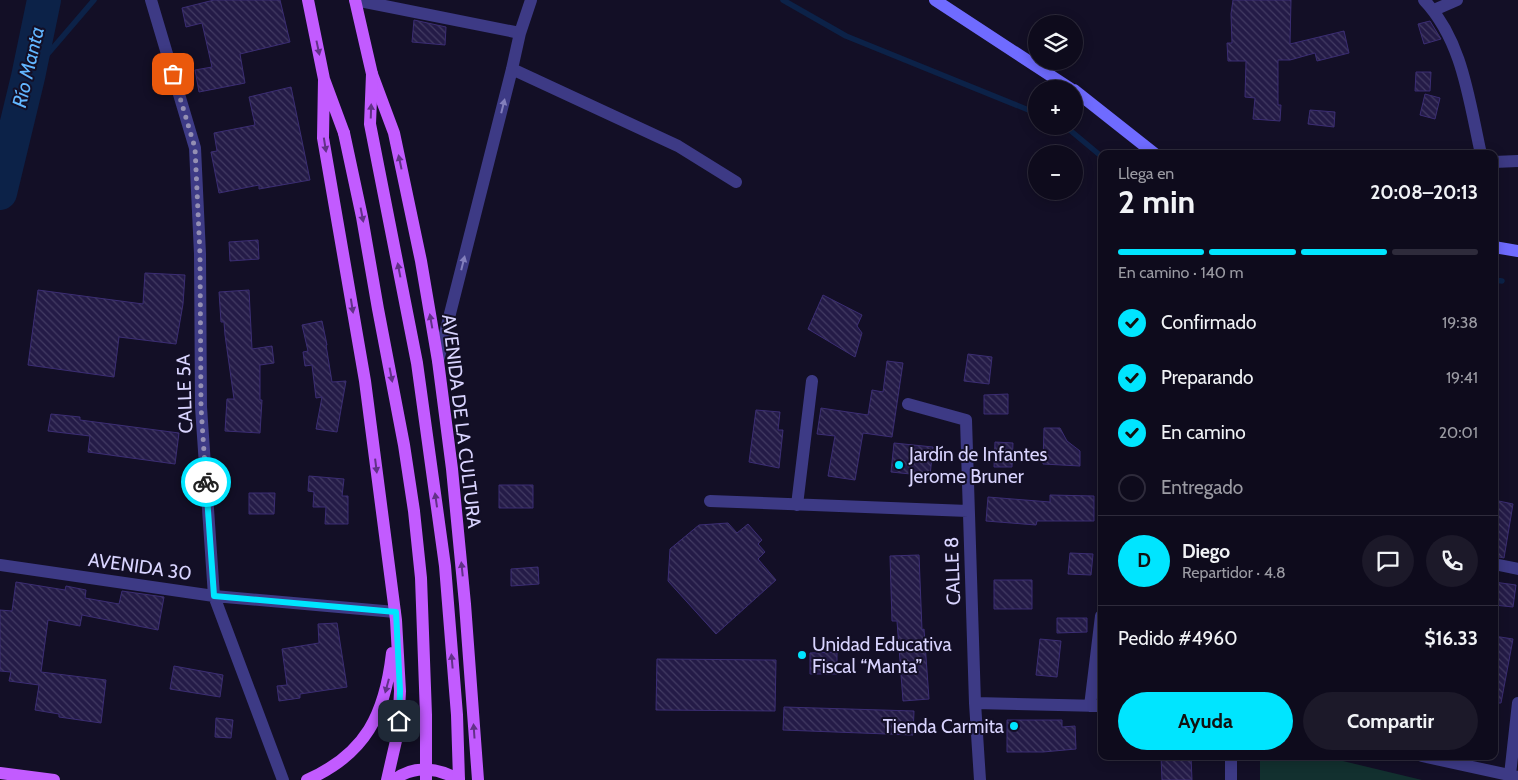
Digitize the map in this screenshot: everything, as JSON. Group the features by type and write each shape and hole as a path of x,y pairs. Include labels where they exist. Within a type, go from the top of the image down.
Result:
{"main road":[{"path":"308,0 324,79 344,134 362,217 414,511 421,578 426,715 426,780"},
{"name":"AVENIDA DE LA CULTURA","path":"355,0 372,74 394,133 421,261 438,361 452,469 465,604 478,780"},
{"name":"AVENIDA DE LA CULTURA","path":"372,74 370,124 417,363 445,566 457,716 459,780"},
{"path":"324,79 323,138 365,381 396,616 400,691 399,718 395,749 387,780"},
{"path":"307,780 340,762 352,752 370,728 380,707 390,674 396,616"},
{"path":"394,780 412,771 428,769 444,772 459,780"},
{"path":"0,773 54,780"}],"street":[{"name":"CALLE 5A","path":"151,0 195,148 200,254 201,407 214,596 283,780"},
{"path":"355,0 520,33"},
{"path":"438,361 520,33 531,0"},
{"path":"935,0 1057,80"},
{"path":"1424,0 1434,10 1454,45 1460,61 1480,150"},
{"path":"1434,10 1457,0"},
{"path":"512,69 678,146 736,182"},
{"path":"1083,98 1150,150"},
{"path":"1498,162 1518,161"},
{"path":"1498,248 1518,252"},
{"path":"798,505 812,381"},
{"name":"CALLE 8","path":"908,404 966,420 968,512 980,780"},
{"path":"710,501 968,512"},
{"name":"AVENIDA 30","path":"0,565 214,596 396,616"},
{"path":"1498,565 1518,569"},
{"path":"976,703 1096,706 1098,670"},
{"path":"1440,760 1514,776 1518,703"},
{"path":"1231,760 1231,780"}],"green space":[{"path":"1260,760 1339,760 1422,780 1260,780"}],"building":[{"path":"214,0 280,0 290,42 240,54 245,83 199,92 195,70 212,67 202,23 186,27 182,8"},
{"path":"1233,0 1291,0 1290,44 1344,31 1349,53 1317,61 1315,53 1290,60 1278,60 1278,105 1281,105 1280,121 1253,119 1255,98 1245,97 1246,61 1228,61 1227,43 1232,43 1231,14"},
{"path":"414,20 446,27 445,45 412,42"},
{"path":"1430,21 1441,39 1424,44 1418,24"},
{"path":"1416,72 1431,72 1430,91 1415,91"},
{"path":"291,87 310,180 259,189 259,185 219,193 211,152 217,151 214,133 255,125 249,97"},
{"path":"1425,94 1440,98 1435,119 1420,115"},
{"path":"1310,110 1335,112 1334,127 1308,124"},
{"path":"258,240 259,259 230,261 229,242"},
{"path":"145,273 185,275 183,304 176,344 119,337 114,377 28,365 38,290 143,304"},
{"path":"249,290 252,349 272,346 274,363 260,365 260,400 262,400 260,433 225,431 227,399 234,399 224,322 221,322 219,292"},
{"path":"823,295 862,315 857,326 862,333 855,357 808,329"},
{"path":"322,321 332,382 346,381 337,432 316,429 322,397 316,398 312,365 305,366 303,352 308,351 302,325"},
{"path":"968,354 992,357 989,384 964,381"},
{"path":"887,361 903,363 892,437 863,433 855,480 828,476 835,436 817,434 821,408 868,415 872,390 883,392"},
{"path":"1008,394 1008,414 984,414 984,395"},
{"path":"756,410 780,412 778,430 783,430 779,468 749,462"},
{"path":"51,414 80,417 80,420 179,433 175,464 88,452 90,436 48,431"},
{"path":"1044,428 1060,428 1067,441 1080,451 1080,466 1043,464"},
{"path":"995,442 1013,443 1012,467 994,467"},
{"path":"894,443 933,447 930,476 891,472"},
{"path":"309,476 344,479 342,496 348,496 348,524 325,524 326,507 313,507 314,492 308,491"},
{"path":"499,485 533,485 533,508 499,508"},
{"path":"249,493 275,493 274,514 249,514"},
{"path":"1050,495 1094,496 1094,521 1037,521 1036,525 986,521 988,497 1050,502"},
{"path":"1498,501 1513,504 1504,558 1498,557"},
{"path":"728,523 737,533 748,524 762,540 758,544 765,552 758,559 776,580 716,634 668,581 670,549 699,525"},
{"path":"1070,553 1093,554 1091,575 1068,574"},
{"path":"919,555 922,630 924,629 929,699 903,701 897,621 892,621 890,556"},
{"path":"538,567 539,584 511,586 511,569"},
{"path":"994,580 1032,580 1032,609 994,609"},
{"path":"16,582 65,590 66,586 86,590 85,598 119,604 122,591 164,597 158,630 82,615 80,626 48,620 41,672 106,680 101,723 59,717 59,714 35,710 39,685 9,681 11,672 0,671 0,610 12,611"},
{"path":"1498,583 1516,585 1513,607 1498,605"},
{"path":"1057,618 1087,618 1087,632 1057,633"},
{"path":"337,623 347,687 300,694 300,698 279,701 277,686 287,685 282,649 319,643 318,624"},
{"path":"1498,637 1513,639 1501,703 1498,703"},
{"path":"1040,639 1061,641 1057,677 1036,675"},
{"path":"837,652 837,674 810,674 810,653"},
{"path":"657,659 776,660 775,711 656,710"},
{"path":"174,666 223,675 220,697 170,689"},
{"path":"784,707 914,711 913,735 783,730"},
{"path":"216,718 233,720 231,738 215,737"},
{"path":"1007,720 1062,720 1062,727 1075,726 1076,749 1043,752 1007,752"},
{"path":"1161,760 1191,760 1192,780 1162,780"}],"waterway":[{"name":"Río Manta","path":"0,193 28,77 44,0"},
{"path":"28,77 94,0"},
{"path":"783,0 846,36 1028,110"},
{"path":"1076,135 1098,154"},
{"path":"1498,280 1502,281"}],"way so far":[{"path":"173,74 195,148 200,254 201,407 206,482"}],"place":[{"name":"Jardín de Infantes Jerome Bruner","path":"899,465"},
{"name":"Unidad Educativa Fiscal “Manta”","path":"802,655"},
{"name":"Tienda Carmita","path":"1014,726"}],"route":[{"path":"206,482 214,596 396,612 400,691 399,721"}]}
